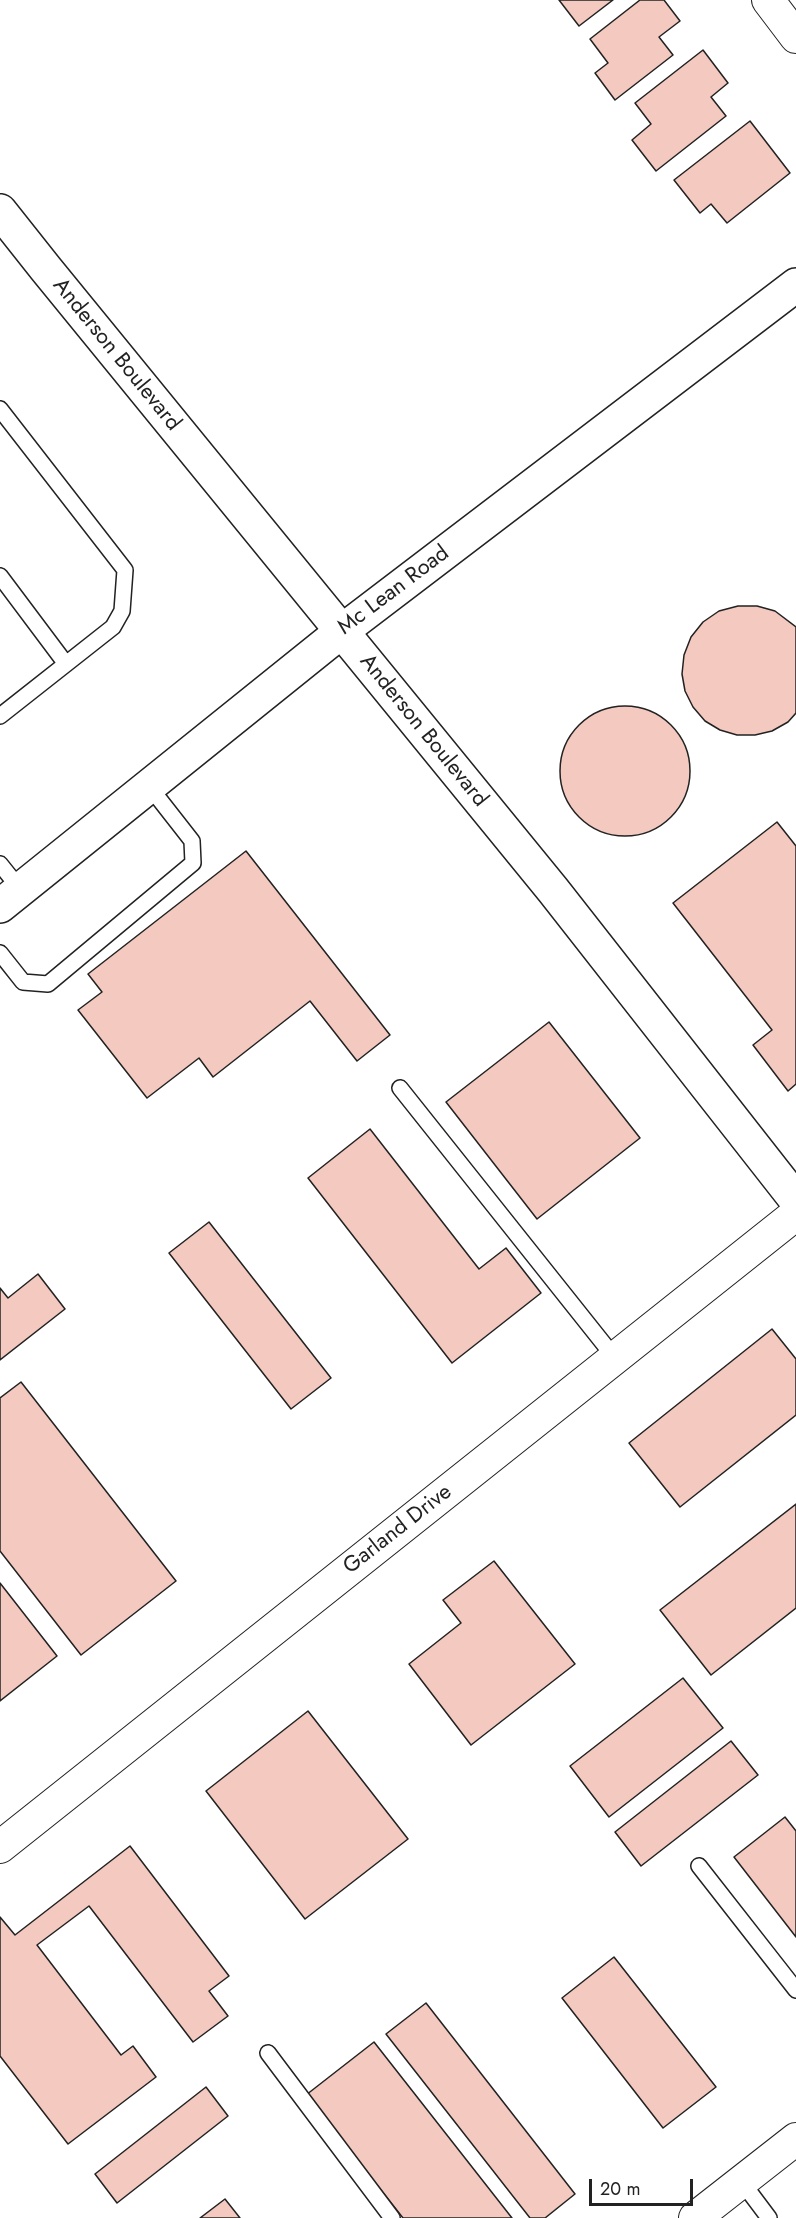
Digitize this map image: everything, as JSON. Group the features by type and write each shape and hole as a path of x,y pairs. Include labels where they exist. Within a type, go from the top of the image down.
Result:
{"street":[{"path":"768,0 796,37"},
{"name":"Anderson Boulevard","path":"0,211 553,890 796,1200"},
{"name":"Mc Lean Road","path":"10,898 342,631 796,285"},
{"name":"Garland Drive","path":"0,1847 796,1214"},
{"path":"695,2218 796,2139"}],"lane":[{"path":"0,410 125,570 122,610 113,627 0,716"},
{"path":"0,576 66,664"},
{"path":"0,953 23,982 48,984 193,863 192,841 149,786"},
{"path":"0,864 10,898"},
{"path":"400,1088 615,1358"},
{"path":"699,1866 796,1990"},
{"path":"268,2053 392,2218"},
{"path":"742,2182 769,2218"}],"building":[{"path":"559,0 613,0 579,26"},
{"path":"640,0 664,0 680,21 659,37 673,55 615,100 595,73 608,63 590,39"},
{"path":"703,50 728,83 711,97 726,116 656,171 632,140 651,124 635,103"},
{"path":"750,121 790,173 727,223 711,204 700,213 674,180"},
{"path":"738,606 757,606 775,611 796,627 796,713 788,722 772,731 755,735 737,735 720,730 705,721 693,707 685,691 682,674 684,655 691,637 703,622 719,611"},
{"path":"625,706 650,711 671,725 685,746 690,771 685,796 671,817 650,831 625,836 600,831 579,817 565,796 560,771 565,746 579,725 600,711"},
{"path":"777,822 796,846 796,1084 788,1091 753,1045 772,1030 673,903"},
{"path":"246,851 390,1035 357,1061 310,1001 213,1077 199,1058 147,1098 78,1010 102,992 88,974"},
{"path":"549,1022 640,1138 537,1219 446,1102"},
{"path":"370,1129 479,1269 506,1248 541,1293 452,1363 308,1178"},
{"path":"209,1222 331,1378 291,1409 169,1253"},
{"path":"38,1274 65,1309 0,1360 0,1288 8,1298"},
{"path":"772,1329 796,1359 796,1415 680,1507 629,1443"},
{"path":"21,1382 176,1581 81,1655 0,1551 0,1398"},
{"path":"796,1504 796,1608 711,1675 660,1610"},
{"path":"494,1561 575,1664 471,1745 409,1664 461,1623 443,1600"},
{"path":"0,1583 57,1656 0,1701"},
{"path":"683,1678 723,1728 609,1817 570,1766"},
{"path":"308,1711 408,1839 305,1919 206,1791"},
{"path":"731,1741 758,1775 641,1866 615,1832"},
{"path":"785,1817 796,1831 796,1937 734,1857"},
{"path":"130,1846 229,1976 209,1991 228,2016 193,2042 89,1906 37,1945 121,2055 133,2046 156,2077 68,2144 0,2056 0,1917 15,1935"},
{"path":"614,1957 716,2087 663,2128 562,1998"},
{"path":"426,2003 575,2194 545,2218 530,2218 386,2034"},
{"path":"374,2042 512,2218 403,2218 306,2095"},
{"path":"206,2087 228,2116 117,2203 95,2174"},
{"path":"225,2199 240,2218 200,2218"}]}
